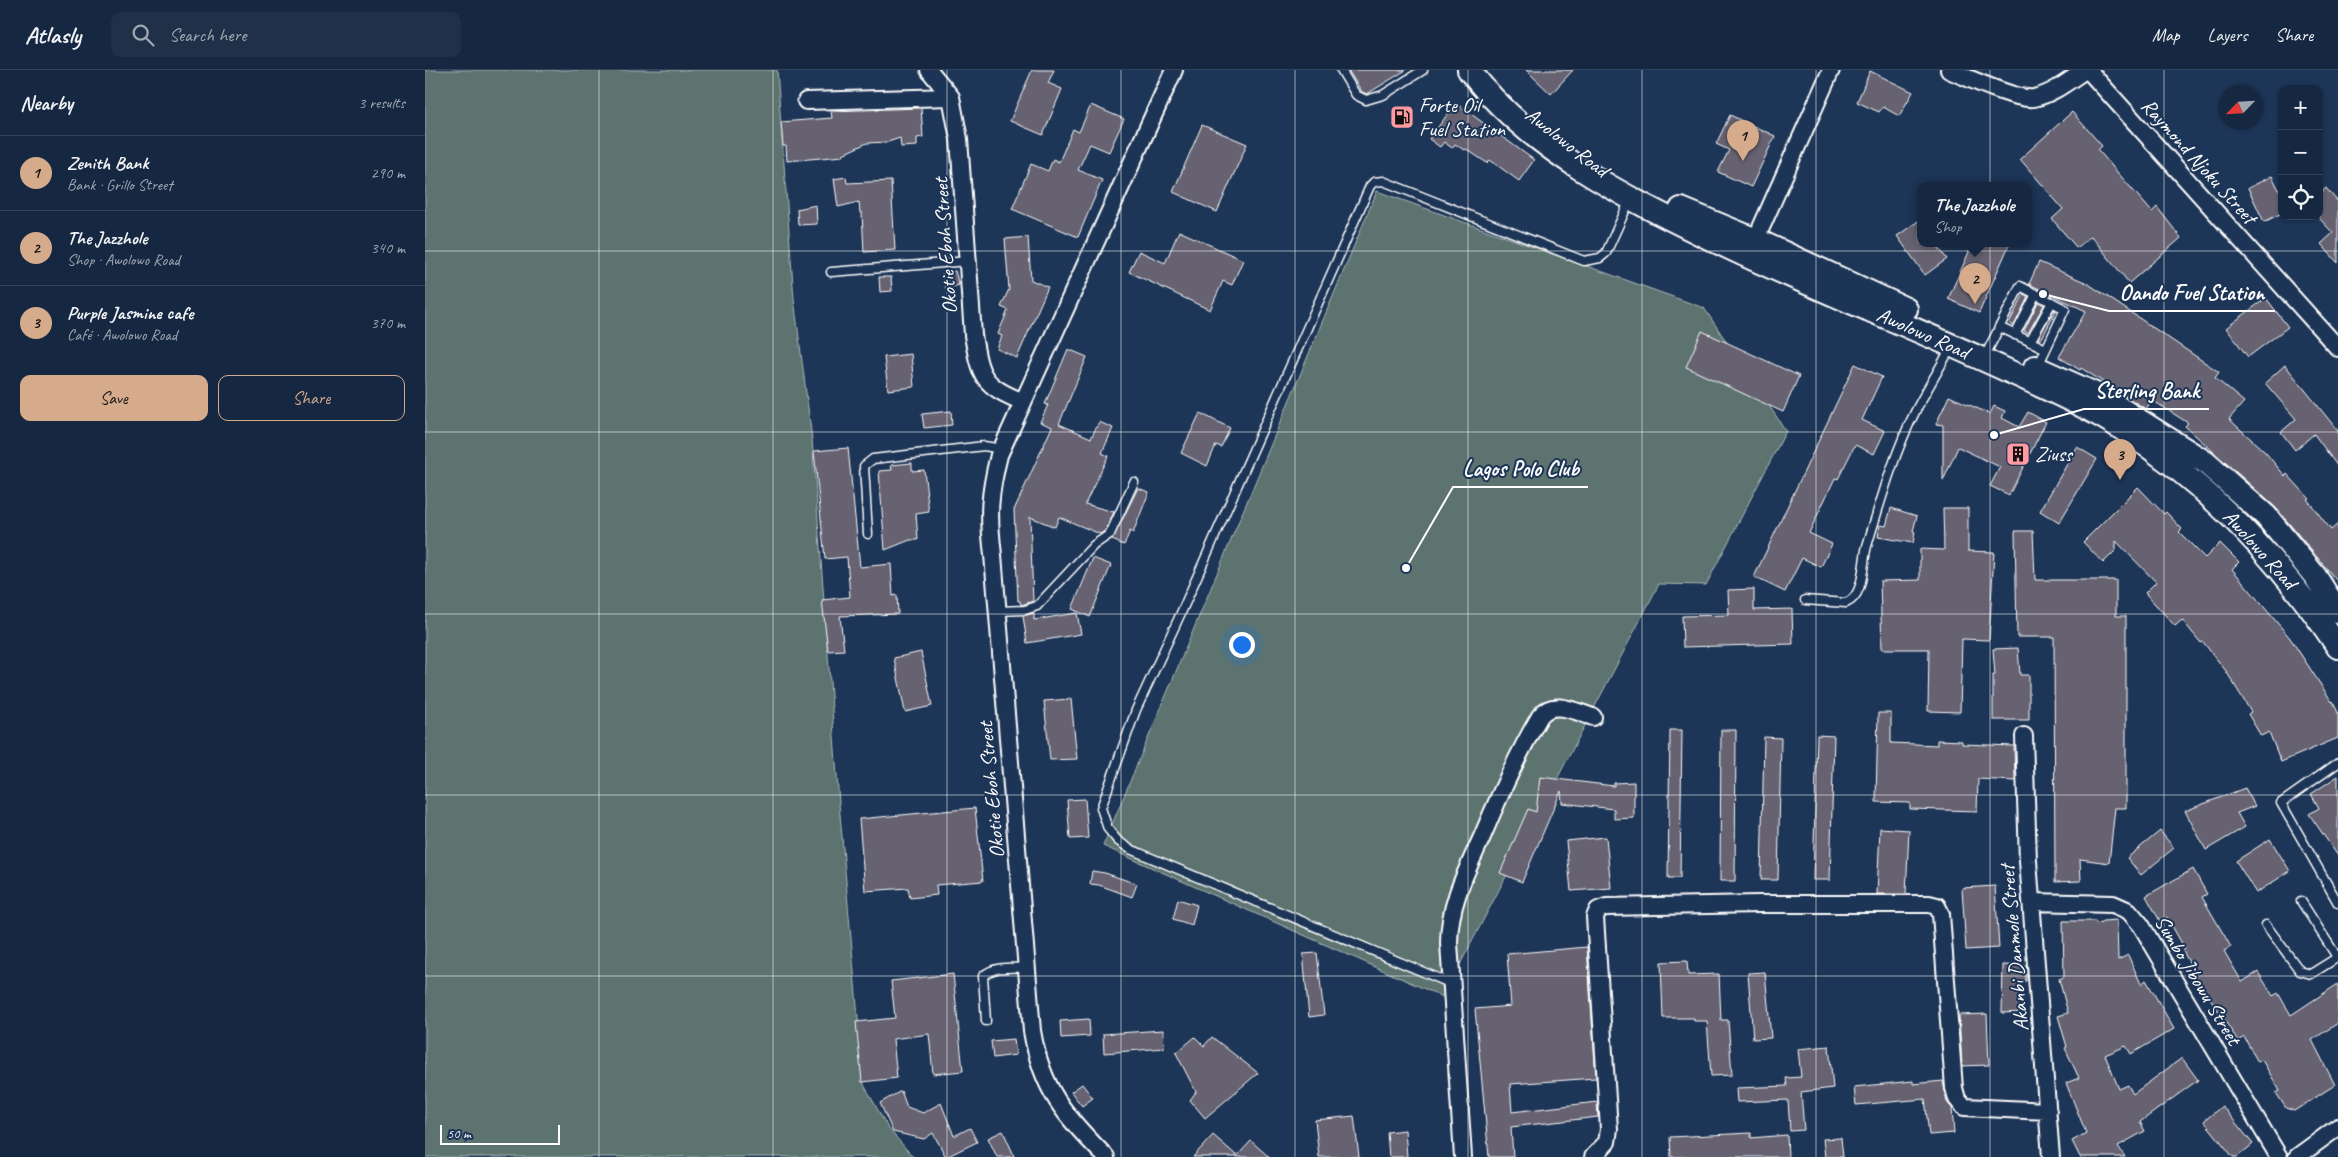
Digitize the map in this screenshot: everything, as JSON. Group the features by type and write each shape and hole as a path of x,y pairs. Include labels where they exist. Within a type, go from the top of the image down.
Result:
{"main road":[{"name":"Awolowo Road","path":"1469,70 1485,89 1540,141 1630,200 1991,345 2102,397 2205,462 2266,516 2315,576 2338,612"},
{"name":"Awolowo Road","path":"1488,70 1507,93 1537,123 1574,152 1609,175 1752,249 1952,345 1991,345"},
{"name":"Awolowo Road","path":"2038,366 2089,409 2126,431 2194,482 2223,508 2285,573 2338,647"}],"street":[{"name":"Okotie Eboh Street","path":"929,70 951,97 959,139 973,335 979,367 988,384 1002,394 1023,402"},
{"name":"Okotie Eboh Street","path":"1106,1157 1074,1124 1060,1106 1046,1082 1037,1057 1027,968 989,522 990,490 1002,449 1174,70"},
{"path":"1752,249 1831,70"},
{"path":"1949,70 2017,96 2033,99 2055,90 2087,70"},
{"name":"Raymond Njoku Street","path":"2087,70 2338,348"},
{"path":"806,101 951,97"},
{"path":"1463,1157 1449,921 1455,899 1509,774 1523,746 1545,710 1554,706 1593,717"},
{"name":"Akanbi Danmole Street","path":"2024,736 2026,823 2051,1157"},
{"name":"Sumbo Jibowu Street","path":"2032,902 2113,904 2129,911 2141,925 2279,1157"},
{"path":"1593,1157 1607,1142 1609,1129 1595,917 1598,910 1606,907 1759,904 1929,904 1937,906 1941,914 1954,1088 1957,1099 1965,1107 2048,1110"},
{"path":"2297,1157 2338,1127"}],"lane":[{"path":"1341,70 1356,95 1366,100 1383,95 1423,70"},
{"path":"1452,984 1130,849 1117,841 1108,829 1101,808 1136,710 1181,613 1370,186 1374,182 1383,181 1584,261 1600,258 1606,253 1630,200"},
{"path":"831,272 969,261"},
{"path":"1991,345 2020,286 2065,309 2038,366"},
{"path":"1991,345 2015,335 2036,294"},
{"path":"2030,342 2052,302"},
{"path":"2015,335 2030,342 2038,366"},
{"path":"1805,600 1846,603 1857,595 1866,551 1885,484 1915,411 1952,345"},
{"path":"868,534 864,466 868,461 984,446 1002,449"},
{"path":"998,611 1025,610 1037,606 1095,545 1109,534 1134,482"},
{"path":"2338,763 2281,803 2338,904"},
{"path":"2266,925 2300,971 2311,974 2338,957 2301,901"},
{"path":"986,1021 983,976 989,970 999,968 1027,968"}],"green space":[{"path":"425,70 777,70 794,299 812,439 839,803 864,1085 888,1128 913,1157 425,1157"},
{"path":"1377,191 1704,308 1786,431 1706,585 1659,584 1443,997 1103,846"}],"building":[{"path":"1032,70 1054,70 1048,83 1062,89 1043,135 1010,121"},
{"path":"1348,70 1406,70 1367,94 1362,92"},
{"path":"1526,70 1573,70 1551,94"},
{"path":"1870,71 1913,92 1899,116 1883,107 1879,112 1857,102"},
{"path":"1456,103 1534,160 1519,181 1490,160 1487,163 1455,144 1452,148 1444,142 1440,147 1429,139"},
{"path":"1091,105 1124,119 1109,152 1090,144 1078,170 1102,180 1078,237 1012,209 1031,164 1048,171 1053,159 1059,162 1073,129 1079,132"},
{"path":"921,108 923,137 917,138 917,146 901,147 900,138 888,142 867,143 843,154 843,156 787,161 786,146 783,146 781,122 832,118 831,111"},
{"path":"2072,112 2102,146 2098,150 2152,212 2157,207 2181,238 2129,283 2091,236 2077,248 2052,219 2063,209 2020,159"},
{"path":"1730,115 1775,136 1751,187 1718,172 1729,150 1716,144"},
{"path":"1202,125 1247,144 1217,212 1173,192"},
{"path":"2272,176 2278,188 2278,215 2264,222 2248,188"},
{"path":"846,177 847,183 891,181 895,250 864,252 862,213 860,213 859,202 838,207 834,179"},
{"path":"2326,188 2338,202 2338,263 2321,244 2333,233 2321,220 2323,220 2323,191"},
{"path":"816,205 817,224 798,225 797,209"},
{"path":"1917,222 1917,247 1938,247 1947,259 1925,275 1897,236"},
{"path":"1179,231 1243,260 1232,285 1223,281 1210,310 1129,272 1139,251 1165,263"},
{"path":"1028,237 1031,280 1048,287 1017,358 997,349 1002,336 998,334 1008,310 1001,307 1009,289 1005,239"},
{"path":"1971,247 2008,247 1979,313 1948,299"},
{"path":"2039,262 2087,283 2219,372 2215,378 2244,402 2229,419 2265,452 2285,476 2287,474 2309,498 2307,499 2331,530 2338,524 2338,582 2276,508 2185,426 2188,423 2152,400 2146,409 2081,368 2080,370 2059,357 2086,311 2029,284"},
{"path":"955,271 959,285 946,289 942,274"},
{"path":"879,277 891,277 892,291 880,292"},
{"path":"2024,294 2028,297 2014,326 2009,323"},
{"path":"2266,298 2288,327 2248,357 2226,328"},
{"path":"2038,302 2044,305 2028,333 2024,331"},
{"path":"2054,310 2056,311 2041,340 2038,338"},
{"path":"1702,331 1799,376 1783,412 1686,367"},
{"path":"1068,349 1087,357 1059,424 1091,438 1099,422 1113,428 1102,453 1108,456 1085,504 1114,512 1106,530 1100,534 1059,517 1055,527 1030,517 1033,601 1021,605 1020,601 1018,601 1014,510 1052,427 1040,422 1048,405 1045,404"},
{"path":"911,354 914,387 888,390 884,357"},
{"path":"1855,364 1882,377 1862,420 1885,431 1874,454 1855,445 1838,479 1835,478 1809,533 1832,544 1821,567 1802,558 1785,592 1754,577"},
{"path":"2285,365 2338,431 2338,467 2314,434 2295,450 2281,432 2296,419 2265,383"},
{"path":"1949,396 1990,414 1994,406 2005,411 2002,418 2019,427 2028,412 2046,422 2009,495 1990,486 2000,467 1958,447 1943,481 1943,425 1936,424"},
{"path":"951,411 952,425 924,428 922,414"},
{"path":"1200,413 1230,428 1221,447 1216,445 1207,466 1181,453"},
{"path":"2077,447 2097,459 2059,523 2040,511"},
{"path":"848,448 860,567 891,564 893,596 897,595 898,614 840,616 844,650 828,651 822,600 850,597 847,557 825,559 814,451"},
{"path":"912,463 912,471 924,470 929,512 916,514 918,540 910,540 885,550 879,471 892,470 891,465"},
{"path":"2138,487 2164,514 2166,512 2182,529 2179,532 2205,558 2220,543 2239,562 2232,569 2290,638 2333,701 2338,713 2338,738 2281,762 2269,732 2261,736 2248,714 2251,712 2226,671 2203,642 2201,643 2182,620 2175,626 2145,593 2156,582 2116,541 2116,550 2103,563 2083,542"},
{"path":"1138,488 1149,492 1133,533 1130,531 1124,545 1112,540"},
{"path":"1891,508 1917,516 1913,531 1915,532 1913,543 1878,537 1880,525 1886,526"},
{"path":"1943,508 1968,508 1968,551 1994,552 1989,640 1962,639 1960,712 1928,711 1929,649 1882,649 1880,581 1920,580 1920,549 1944,550"},
{"path":"2015,531 2033,531 2035,580 2116,580 2116,616 2126,616 2126,808 2115,808 2109,863 2080,859 2081,881 2055,882 2054,637 2017,637"},
{"path":"1093,558 1111,565 1090,617 1072,609"},
{"path":"1754,589 1754,610 1792,609 1793,644 1683,647 1682,616 1729,615 1728,590"},
{"path":"1034,613 1034,620 1077,613 1081,634 1027,643 1023,616"},
{"path":"2018,648 2020,675 2029,675 2029,720 1993,720 1993,675 1995,675 1993,649"},
{"path":"921,652 932,706 905,712 894,658"},
{"path":"1071,699 1077,759 1050,760 1044,701"},
{"path":"1878,713 1891,713 1891,743 1937,745 1937,740 1962,741 1962,744 2014,746 2015,781 1978,779 1977,811 1910,809 1910,803 1876,802"},
{"path":"1670,730 1682,730 1680,878 1668,878"},
{"path":"1721,730 1736,730 1735,881 1720,881"},
{"path":"1817,735 1834,736 1830,880 1813,880"},
{"path":"1764,737 1781,738 1778,880 1761,880"},
{"path":"2338,776 2338,856 2309,814 2319,808 2311,794"},
{"path":"1540,777 1614,786 1614,783 1634,782 1634,818 1614,819 1614,809 1562,803 1561,791 1522,882 1500,873 1528,809 1536,812"},
{"path":"2245,788 2255,806 2237,813 2245,827 2206,850 2185,811"},
{"path":"1085,799 1088,838 1070,839 1067,800"},
{"path":"975,808 983,881 936,885 937,895 910,898 908,888 865,891 859,819"},
{"path":"1880,828 1909,830 1906,894 1877,894"},
{"path":"2160,831 2174,848 2141,875 2127,858"},
{"path":"1606,837 1611,888 1571,891 1566,841"},
{"path":"2270,839 2290,871 2256,893 2236,861"},
{"path":"2193,869 2207,894 2202,897 2231,947 2224,951 2242,982 2258,972 2273,996 2278,993 2291,1015 2338,984 2338,1023 2312,1040 2335,1085 2294,1111 2286,1108 2276,1093 2280,1091 2262,1060 2258,1062 2244,1037 2238,1041 2207,996 2183,951 2185,949 2167,917 2160,921 2146,896"},
{"path":"1092,871 1105,873 1137,884 1132,897 1099,885 1090,884"},
{"path":"1995,886 1999,948 1966,950 1962,888"},
{"path":"1178,899 1197,905 1192,925 1173,919"},
{"path":"2117,920 2118,960 2128,955 2141,984 2146,980 2174,1029 2131,1054 2126,1046 2105,1055 2119,1089 2128,1085 2133,1094 2182,1058 2198,1080 2140,1122 2145,1131 2118,1146 2125,1157 2080,1157 2072,1141 2086,1133 2066,1083 2079,1078 2065,1048 2067,1047 2058,1016 2068,1013 2059,979 2064,977 2063,921 2095,921 2097,924 2103,921"},
{"path":"1587,947 1596,1078 1510,1084 1512,1112 1597,1102 1598,1117 1511,1127 1513,1157 1489,1157 1475,1009 1511,1006 1507,954"},
{"path":"1317,953 1324,1015 1309,1017 1303,954"},
{"path":"1687,961 1688,975 1719,974 1721,1020 1728,1020 1732,1075 1711,1076 1707,1021 1694,1021 1694,1018 1663,1018 1661,962"},
{"path":"2003,965 2026,966 2026,981 2021,981 2023,1012 2002,1013"},
{"path":"1765,972 1771,1038 1753,1039 1748,973"},
{"path":"953,974 963,1071 933,1074 929,1034 893,1039 897,1078 862,1082 856,1022 895,1018 891,981"},
{"path":"1987,1014 1989,1065 1962,1066 1959,1015"},
{"path":"1089,1019 1090,1036 1061,1038 1060,1021"},
{"path":"1163,1030 1164,1048 1104,1053 1103,1034"},
{"path":"1195,1037 1204,1046 1212,1037 1258,1073 1205,1118 1190,1100 1196,1092 1176,1053"},
{"path":"1014,1039 1016,1055 993,1058 991,1041"},
{"path":"1829,1046 1833,1088 1801,1092 1804,1130 1790,1131 1788,1100 1737,1102 1736,1088 1787,1086 1786,1078 1801,1077 1798,1049"},
{"path":"1913,1081 1913,1084 1943,1081 1947,1102 1952,1108 1954,1133 1929,1135 1925,1099 1856,1105 1854,1087"},
{"path":"1082,1084 1093,1098 1082,1106 1071,1092"},
{"path":"901,1091 907,1107 923,1113 941,1103 954,1136 970,1128 977,1142 946,1157 933,1133 924,1139 893,1132 880,1103"},
{"path":"2222,1106 2253,1144 2237,1157 2233,1157 2204,1121"},
{"path":"1354,1116 1359,1157 1319,1157 1315,1120"},
{"path":"1405,1130 1407,1157 1389,1157 1387,1132"},
{"path":"1003,1131 1014,1157 997,1157 988,1138"},
{"path":"1751,1133 1751,1138 1787,1135 1788,1157 1671,1157 1670,1137"},
{"path":"1213,1135 1237,1156 1251,1141 1269,1157 1193,1157"},
{"path":"1841,1138 1843,1157 1825,1157 1823,1139"}],"place":[{"name":"Forte Oil Fuel Station","path":"1402,117"},
{"name":"Zenith Bank","path":"1743,161"},
{"name":"Oando Fuel Station","path":"2043,294"},
{"name":"The Jazzhole","path":"1975,304"},
{"name":"Sterling Bank","path":"1994,435"},
{"name":"Ziuss","path":"2018,454"},
{"name":"Purple Jasmine cafe","path":"2120,480"},
{"name":"Lagos Polo Club","path":"1406,568"}]}
